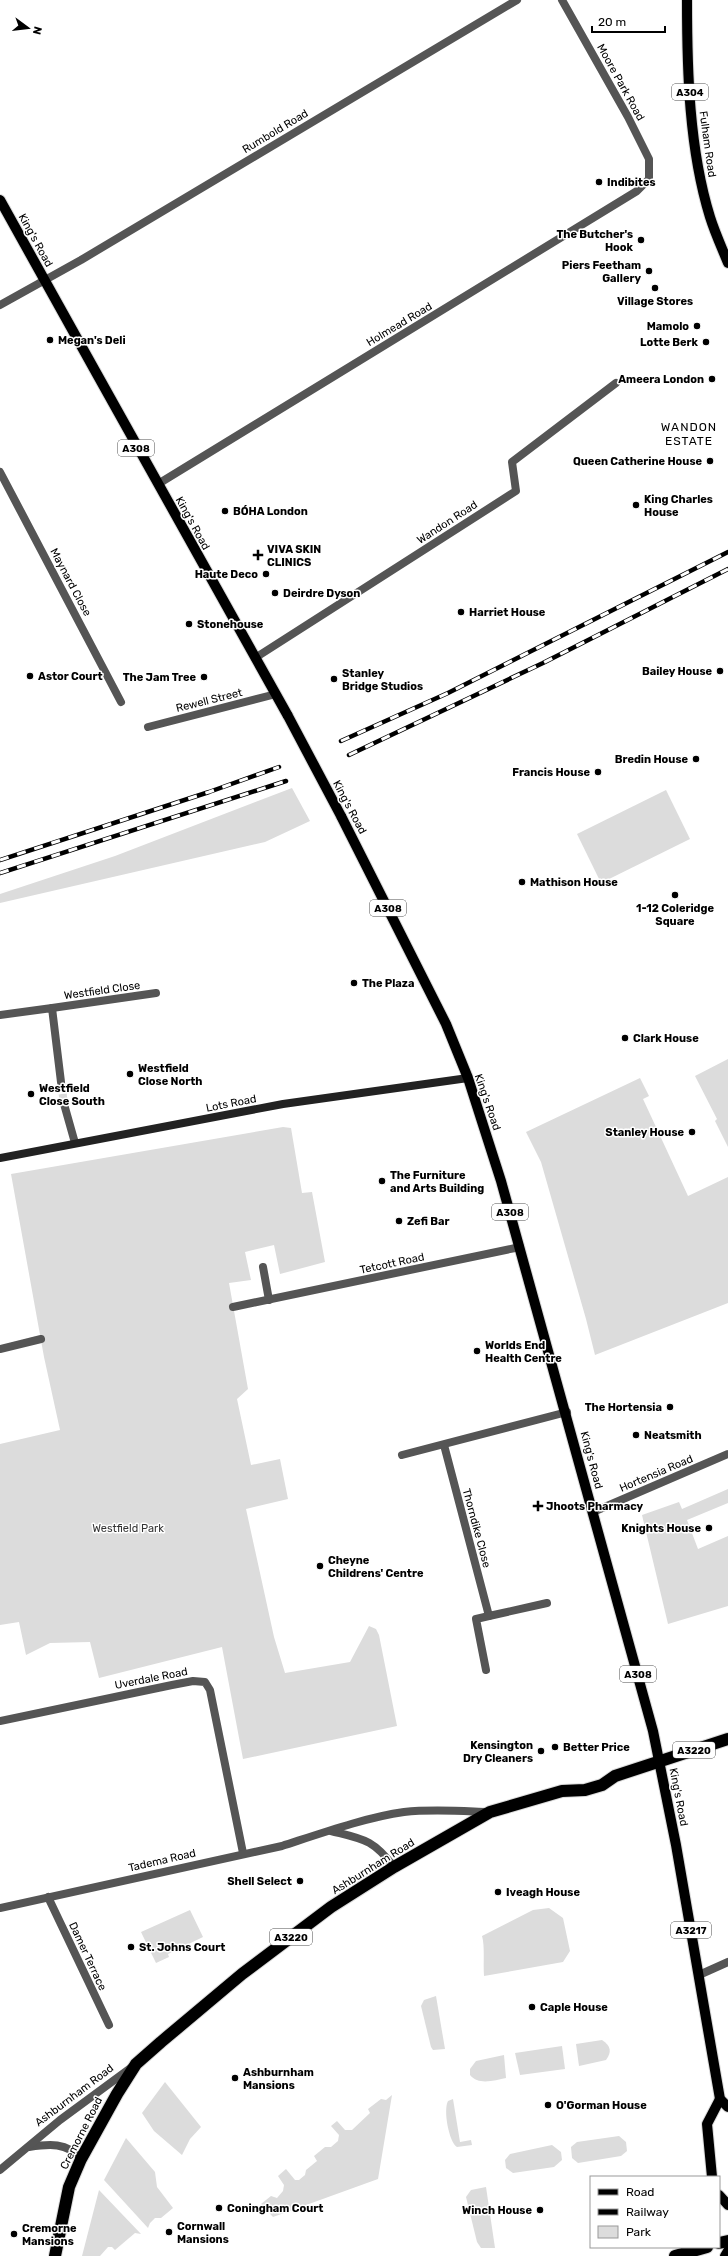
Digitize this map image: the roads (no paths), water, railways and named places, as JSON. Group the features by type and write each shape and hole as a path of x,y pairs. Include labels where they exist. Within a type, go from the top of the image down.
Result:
{"highway":[{"name":"A3220","path":"660,1762 728,1739"},
{"name":"Ashburnham Road","path":"117,2094 136,2064 242,1974 331,1907 394,1867 490,1812 562,1791 585,1790 602,1785 615,1776 660,1762"},
{"name":"Cremorne Road","path":"55,2256 69,2187 81,2159 117,2094"},
{"path":"675,2256 703,2248"}],"main road":[{"name":"Fulham Road","path":"687,0 687,60 701,182 710,218 728,263"},
{"name":"King's Road","path":"0,200 288,716 435,1000 468,1078 498,1170 520,1247 567,1412 593,1512 645,1698 660,1762 720,2099"},
{"path":"712,2176 707,2124 720,2099 728,2107"},
{"path":"720,2196 728,2206"},
{"path":"725,2256 728,2251"}],"street":[{"name":"Rumbold Road","path":"0,304 81,260 517,0"},
{"name":"Moore Park Road","path":"562,0 628,117 649,159 649,179"},
{"name":"Holmead Road","path":"158,484 637,191 649,179"},
{"name":"Wandon Road","path":"255,658 516,491 512,462 616,383"},
{"name":"Maynard Close","path":"0,472 121,702"},
{"name":"Rewell Street","path":"148,727 276,694"},
{"name":"Westfield Close","path":"0,1015 156,993"},
{"name":"Westfield Close","path":"52,1008 60,1082"},
{"name":"Lots Road","path":"0,1158 283,1104 468,1078"},
{"path":"64,1104 75,1143"},
{"name":"Tetcott Road","path":"233,1307 520,1247"},
{"path":"263,1267 269,1300"},
{"path":"0,1349 41,1339"},
{"path":"402,1455 567,1412"},
{"name":"Thorndike Close","path":"444,1445 489,1616"},
{"name":"Hortensia Road","path":"593,1512 728,1454"},
{"path":"486,1670 476,1620 547,1603"},
{"name":"Uverdale Road","path":"0,1721 193,1681 205,1682 210,1690 243,1853"},
{"name":"Tadema Road","path":"0,1908 243,1853 282,1846 328,1831 403,1812 434,1810 490,1812"},
{"path":"328,1831 368,1840 382,1851 394,1867"},
{"name":"Damer Terrace","path":"48,1897 109,2025"},
{"path":"699,1975 728,1962"},
{"name":"Ashburnham Road","path":"0,2170 60,2120 136,2064"},
{"name":"Ashburnham Road","path":"28,2147 48,2144 64,2146 74,2152 81,2159"}],"tunnel":[{"path":"61,1082 64,1104"}],"railway":[{"path":"341,741 448,693 728,552"},
{"path":"349,755 543,663 728,569"},
{"path":"0,860 209,792 279,767"},
{"path":"0,873 286,781"}],"place":[{"name":"Indibites","path":"599,182"},
{"name":"The Butcher's Hook","path":"641,240"},
{"name":"Piers Feetham Gallery","path":"649,271"},
{"name":"Village Stores","path":"655,288"},
{"name":"Mamolo","path":"697,326"},
{"name":"Megan's Deli","path":"50,340"},
{"name":"Lotte Berk","path":"706,342"},
{"name":"Ameera London","path":"712,379"},
{"name":"Queen Catherine House","path":"710,461"},
{"name":"King Charles House","path":"636,505"},
{"name":"BÓHA London","path":"225,511"},
{"name":"VIVA SKIN CLINICS","path":"258,555"},
{"name":"Haute Deco","path":"266,574"},
{"name":"Deirdre Dyson","path":"275,593"},
{"name":"Harriet House","path":"461,612"},
{"name":"Stonehouse","path":"189,624"},
{"name":"Bailey House","path":"720,671"},
{"name":"Astor Court","path":"30,676"},
{"name":"The Jam Tree","path":"204,677"},
{"name":"Stanley Bridge Studios","path":"334,679"},
{"name":"Bredin House","path":"696,759"},
{"name":"Francis House","path":"598,772"},
{"name":"Mathison House","path":"522,882"},
{"name":"1-12 Coleridge Square","path":"675,895"},
{"name":"The Plaza","path":"354,983"},
{"name":"Clark House","path":"625,1038"},
{"name":"Westfield Close North","path":"130,1074"},
{"name":"Westfield Close South","path":"31,1094"},
{"name":"Stanley House","path":"692,1132"},
{"name":"The Furniture and Arts Building","path":"382,1181"},
{"name":"Zefi Bar","path":"399,1221"},
{"name":"Worlds End Health Centre","path":"477,1351"},
{"name":"The Hortensia","path":"670,1407"},
{"name":"Neatsmith","path":"636,1435"},
{"name":"Jhoots Pharmacy","path":"538,1506"},
{"name":"Knights House","path":"709,1528"},
{"name":"Cheyne Childrens' Centre","path":"320,1566"},
{"name":"Better Price","path":"555,1747"},
{"name":"Kensington Dry Cleaners","path":"541,1751"},
{"name":"Shell Select","path":"300,1881"},
{"name":"Iveagh House","path":"498,1892"},
{"name":"St. Johns Court","path":"131,1947"},
{"name":"Caple House","path":"532,2007"},
{"name":"Ashburnham Mansions","path":"235,2078"},
{"name":"O'Gorman House","path":"548,2105"},
{"name":"Coningham Court","path":"219,2208"},
{"name":"Winch House","path":"540,2210"},
{"name":"Cornwall Mansions","path":"169,2232"},
{"name":"Cremorne Mansions","path":"14,2234"}],"district":[{"name":"WANDON ESTATE","path":"689,434"}],"park label":[{"name":"Westfield Park","path":"128,1528"}]}
